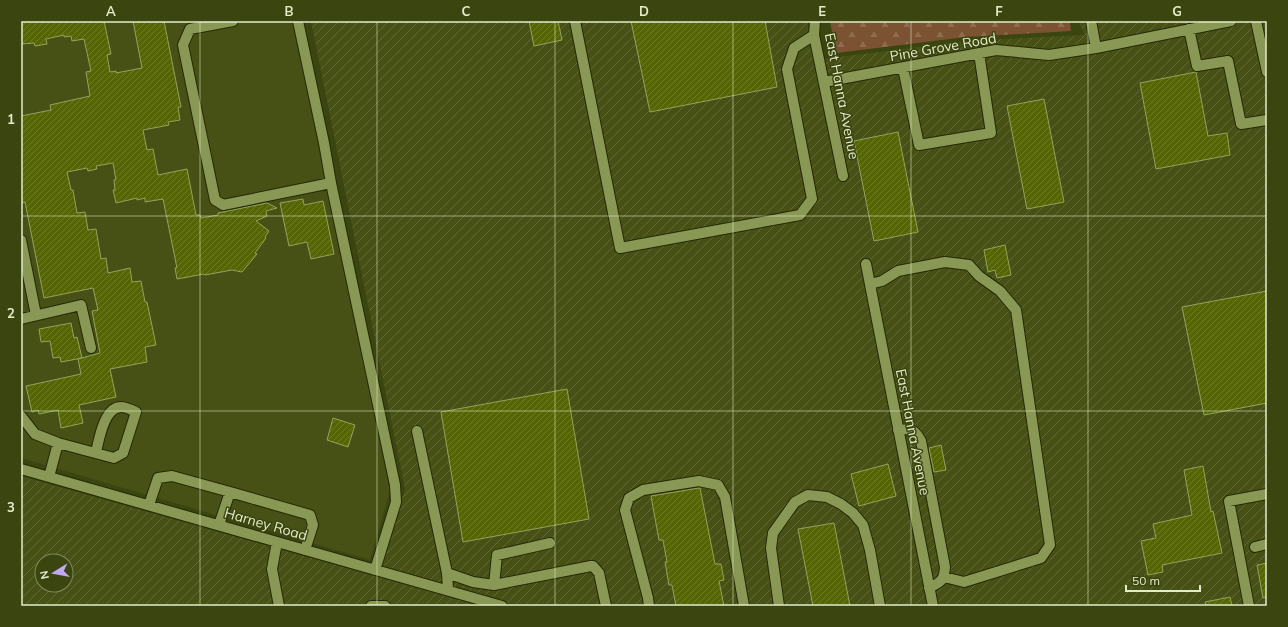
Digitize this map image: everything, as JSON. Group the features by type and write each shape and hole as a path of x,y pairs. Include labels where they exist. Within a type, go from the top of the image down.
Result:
{"street":[{"path":"233,21 190,30 183,45 216,200 223,205 331,183"},
{"path":"298,21 395,486 396,502 375,570"},
{"path":"575,21 620,248 800,215 812,199 787,69 794,48 814,35"},
{"name":"East Hanna Avenue","path":"815,21 814,35 843,176"},
{"path":"1091,21 1096,48"},
{"name":"Pine Grove Road","path":"824,82 996,50 1049,56 1231,21"},
{"path":"1256,21 1267,72"},
{"path":"1189,29 1197,66 1228,61 1241,124 1267,120"},
{"path":"903,68 919,145 991,133 979,53"},
{"path":"21,240 36,316"},
{"path":"870,284 889,278 898,271 945,262 969,265 979,276 1000,291 1016,310 1050,545 1041,558 964,582 944,577"},
{"name":"East Hanna Avenue","path":"866,264 933,606"},
{"path":"21,319 81,305 91,348"},
{"path":"21,416 35,434 58,443 114,458 123,453 136,412 121,407 114,409 106,418 96,452"},
{"path":"898,430 907,429 918,434 925,461 945,563 944,577 940,582 929,588"},
{"path":"417,431 448,573 448,590"},
{"path":"49,477 58,443"},
{"name":"Harney Road","path":"21,469 502,606"},
{"path":"149,505 158,478 172,476 310,515 313,525 305,550"},
{"path":"649,606 625,510 629,498 644,490 699,480 718,485 725,497 744,606"},
{"path":"218,525 230,492"},
{"path":"1249,606 1229,501 1267,494"},
{"path":"779,606 771,548 773,533 795,502 808,495 827,498 841,504 853,513 863,525 870,550 880,606"},
{"path":"277,542 272,569 279,606"},
{"path":"494,585 497,555 550,543"},
{"path":"1255,547 1267,544"},
{"path":"448,573 473,582 494,585 593,566 599,573 606,606"},
{"path":"371,606 386,606"}],"shaded area":[{"path":"21,21 293,21 390,490 370,560 21,458"},
{"path":"311,21 807,21 815,60 966,41 1085,35 1078,21 1267,21 1267,606 21,606 21,476 378,577 405,489"}],"green space":[{"path":"830,21 1070,21 1071,31 966,37 836,53"}],"building":[{"path":"21,21 104,21 111,54 107,55 110,72 116,71 116,73 142,68 133,21 164,21 181,107 178,107 180,120 168,122 169,125 143,130 147,150 153,149 158,175 187,169 196,215 200,215 201,218 267,203 277,208 266,211 267,216 256,221 269,231 265,237 266,238 255,253 257,254 242,272 232,270 177,279 175,268 177,268 163,199 145,202 145,198 137,200 137,198 116,203 113,190 115,190 114,180 116,180 113,163 96,166 97,169 88,171 87,168 67,172 71,190 73,190 77,213 85,212 88,230 96,229 101,259 106,258 108,273 130,268 132,282 141,281 156,345 145,347 147,362 110,369 116,397 79,405 83,423 61,428 58,410 39,414 38,410 32,412 26,386 81,374 78,359 100,353 92,311 98,310 93,288 44,298 25,202 21,203 21,116 51,110 50,105 90,96 86,72 91,71 84,39 72,41 71,36 64,37 64,35 46,39 47,44 35,46 34,43 21,44"},
{"path":"529,21 558,21 562,40 534,46"},
{"path":"631,21 765,21 777,87 650,112"},
{"path":"1196,72 1208,136 1227,133 1230,155 1156,169 1140,83"},
{"path":"1044,99 1064,202 1027,209 1007,106"},
{"path":"898,132 918,232 874,241 854,141"},
{"path":"303,199 304,205 323,201 334,254 311,259 307,242 289,246 280,203"},
{"path":"1005,245 1011,275 997,278 995,270 988,272 984,250"},
{"path":"1267,291 1267,403 1204,415 1182,307"},
{"path":"71,323 74,338 77,337 82,358 61,362 60,357 53,358 50,341 41,342 39,329"},
{"path":"567,389 589,519 463,542 441,412"},
{"path":"333,418 355,425 348,447 327,440"},
{"path":"941,445 946,470 934,472 929,448"},
{"path":"888,464 896,496 859,506 851,474"},
{"path":"1203,466 1211,512 1213,511 1222,553 1162,565 1163,572 1148,575 1141,541 1156,538 1153,524 1192,515 1184,470"},
{"path":"700,488 715,564 721,564 724,580 719,581 724,606 676,606 672,585 669,585 663,540 659,540 651,496"},
{"path":"834,523 850,606 813,606 798,529"},
{"path":"1267,563 1267,597 1263,598 1257,565"},
{"path":"1230,597 1232,606 1206,606 1205,602"}]}
